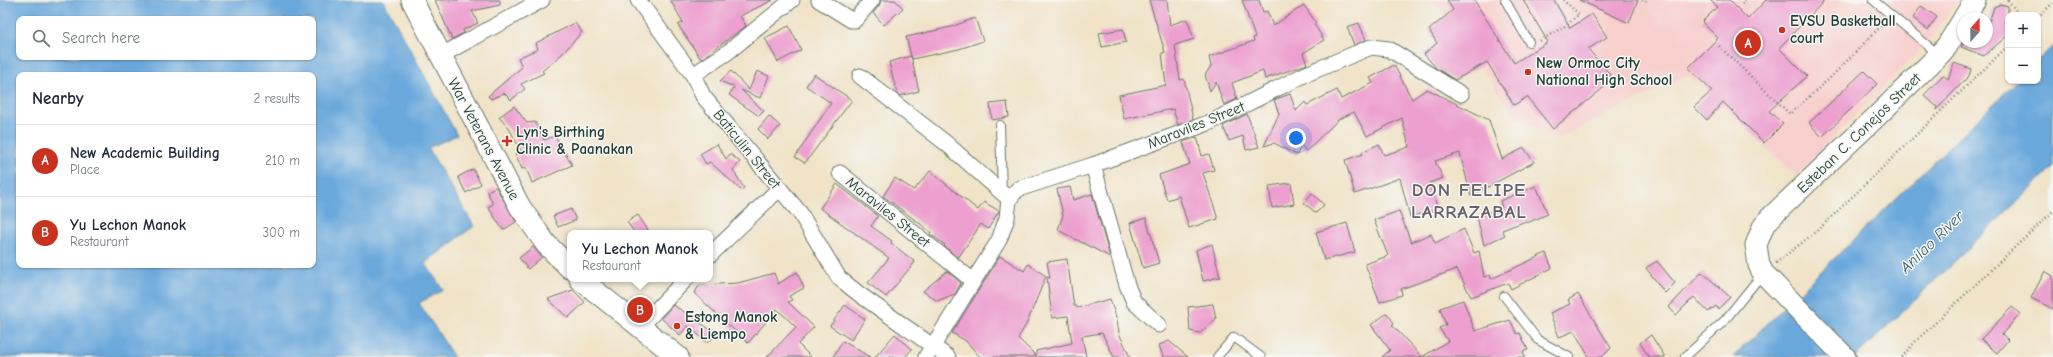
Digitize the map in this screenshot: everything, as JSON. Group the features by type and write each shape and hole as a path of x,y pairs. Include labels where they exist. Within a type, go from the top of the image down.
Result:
{"main road":[{"name":"War Veterans Avenue","path":"412,0 520,207 546,244 567,265"},
{"name":"Esteban C. Conejos Street","path":"1968,12 1975,0"},
{"name":"Esteban C. Conejos Street","path":"1766,276 1758,259 1756,245 1763,227 1770,218 1876,117 1947,46 1957,30"},
{"path":"1766,276 1845,357"},
{"path":"584,282 678,357"}],"street":[{"path":"440,56 542,0"},
{"name":"Baticulin Street","path":"638,0 693,76 703,96 800,213 839,278 929,351 948,357"},
{"path":"693,76 728,52 792,0"},
{"path":"818,0 851,20 855,20 872,0"},
{"name":"Maraviles Street","path":"1005,196 1018,189 1093,165 1211,122 1304,75 1370,47 1389,49 1461,94"},
{"path":"860,76 947,144 1005,196 1007,218 999,240 929,351"},
{"path":"1093,165 1127,284 1134,302 1159,325"},
{"name":"Maraviles Street","path":"840,173 973,281"},
{"path":"713,252 779,189"},
{"path":"640,327 683,282"}],"lane":[{"path":"1505,0 1529,42"},
{"path":"1873,0 1938,55"},
{"path":"1000,125 1005,196"},
{"path":"1685,357 1725,320 1766,276"},
{"path":"1504,296 1538,340 1570,357"},
{"path":"1217,357 1234,337 1261,357"}],"path":[{"path":"1529,42 1540,41 1568,24 1579,14 1563,0"},
{"path":"1642,0 1645,2 1647,0"},
{"path":"1742,4 1745,0"},
{"path":"2008,0 2017,12"},
{"path":"2041,15 2053,3"},
{"path":"1719,46 1790,114 1830,78 1891,16"},
{"path":"1766,276 1818,230 2006,48"},
{"path":"1902,357 1913,344 2053,211"}],"shaded area":[{"path":"1432,0 1958,0 1925,45 1796,176 1689,75 1555,140 1513,114 1449,18"}],"water":[{"path":"0,0 383,0 457,135 428,148 474,226 425,263 443,290 419,303 454,357 0,357"},
{"name":"Anilao River","path":"2053,46 2053,167 1855,357 1733,357 2014,84 2041,84 2041,57"}],"building":[{"path":"435,0 500,0 500,5 472,11 478,23 463,30 464,33 452,39"},
{"path":"670,0 773,0 740,16 746,26 701,59 678,25 683,22"},
{"path":"881,0 895,0 903,8 884,25 873,13 879,6"},
{"path":"1149,0 1167,0 1170,25 1187,19 1194,39 1175,45 1180,80 1184,79 1193,119 1178,125 1173,109 1124,119 1119,95 1166,85 1162,53 1165,52"},
{"path":"1242,0 1259,0 1263,12 1267,11 1273,26 1304,5 1316,23 1314,24 1324,40 1303,53 1307,64 1265,79 1263,71 1232,83 1237,99 1224,105 1216,82 1210,91 1205,75 1211,66 1209,57 1254,41 1253,38 1255,37"},
{"path":"1447,0 1474,0 1514,63 1548,42 1523,0 1554,0 1570,28 1592,14 1607,37 1588,49 1614,79 1553,129 1527,97 1514,105 1487,62 1455,80 1436,68 1424,54 1437,43 1429,30 1453,10"},
{"path":"1579,0 1638,0 1629,23"},
{"path":"1710,0 1729,0 1748,19 1766,0 1825,0 1779,48 1807,76 1769,111 1783,124 1764,143 1723,102 1707,120 1694,107 1712,91 1688,68 1718,38 1702,22 1717,7"},
{"path":"2001,4 2008,6 2008,12 2005,12 2005,38 1984,56 1964,48 1993,48 1992,12 1994,7"},
{"path":"1921,6 1937,17 1928,30 1913,18"},
{"path":"975,18 983,41 959,49 912,59 906,37 951,27"},
{"path":"575,23 582,32 562,54 542,71 544,73 521,84 525,89 511,100 504,93 491,99 488,96 522,67 518,58 538,49 536,43"},
{"path":"1359,23 1366,40 1354,45 1347,27"},
{"path":"789,26 801,50 778,62 765,38"},
{"path":"1123,29 1126,42 1102,47 1099,33"},
{"path":"911,56 919,91 900,96 897,94 889,62"},
{"path":"1954,63 1971,69 1969,76 1936,110 1937,107 1924,95 1943,75 1948,79"},
{"path":"1394,65 1412,99 1427,89 1489,120 1502,159 1524,148 1534,162 1471,196 1460,153 1435,161 1443,178 1429,183 1438,209 1410,217 1400,178 1355,194 1345,160 1363,154 1362,152 1379,144 1384,155 1409,147 1402,118 1367,136 1354,112 1339,119 1306,151 1301,145 1297,155 1274,143 1264,146 1279,114 1274,100 1290,94 1296,111 1305,102 1307,105 1337,90 1341,99 1373,83 1370,78"},
{"path":"731,71 749,90 757,71 769,76 760,98 741,90 764,111 759,116 729,95 734,87 720,81"},
{"path":"1864,71 1877,84 1822,137 1809,123"},
{"path":"814,74 852,100 805,163 795,157 831,103 806,86"},
{"path":"1007,102 1009,117 992,120 990,104"},
{"path":"514,106 527,123 535,122 544,140 555,136 572,165 532,183 526,168 522,169 515,153 521,151 510,130 499,117"},
{"path":"1247,114 1259,147 1246,150 1243,136 1229,141 1223,126"},
{"path":"769,116 780,126 768,139 758,129"},
{"path":"1197,137 1202,156 1209,154 1214,170 1203,173 1218,219 1189,228 1179,196 1167,200 1159,175 1190,164 1183,142"},
{"path":"717,144 726,159 730,154 740,162 733,170 744,188 741,190 710,162 706,164 700,154"},
{"path":"473,169 481,184 466,193 458,177"},
{"path":"930,171 978,210 984,202 999,211 988,229 981,224 958,258 944,246 945,245 930,234 931,232 883,196 895,178 914,190"},
{"path":"1291,183 1294,204 1272,208 1269,186"},
{"path":"837,184 878,216 871,226 892,241 891,243 915,262 886,297 868,283 889,258 820,208"},
{"path":"1536,186 1548,214 1527,223 1526,221 1502,230 1505,235 1484,245 1477,217 1502,208 1500,201"},
{"path":"496,187 516,222 503,230 488,207 493,204 487,191"},
{"path":"1070,187 1073,200 1092,194 1110,257 1058,230 1063,215 1057,189"},
{"path":"1312,193 1324,205 1316,213 1304,203"},
{"path":"571,209 576,220 558,227 553,216"},
{"path":"1399,211 1411,242 1431,234 1435,243 1464,229 1474,253 1479,251 1484,277 1490,275 1491,279 1546,253 1552,268 1511,289 1508,283 1471,297 1457,269 1401,289 1402,295 1380,302 1365,264 1388,256 1374,220"},
{"path":"638,215 648,230 633,230 627,222"},
{"path":"1146,218 1159,263 1143,268 1130,223"},
{"path":"1347,223 1355,252 1324,260 1316,232"},
{"path":"1212,244 1220,277 1203,281 1196,250"},
{"path":"533,247 542,257 528,269 519,258"},
{"path":"1000,256 1024,271 1028,264 1046,276 1027,323 1018,338 1036,356 1036,351 1072,343 1068,316 1052,318 1047,277 1050,278 1047,262 1067,259 1074,306 1077,308 1110,299 1117,320 1119,333 1130,357 1114,357 1102,333 1082,336 1086,357 980,357 966,341 952,333"},
{"path":"1657,261 1675,283 1665,293 1646,268"},
{"path":"947,271 961,283 955,294 937,301 923,291"},
{"path":"2045,271 2053,276 2053,309 2031,298"},
{"path":"797,272 804,288 789,296 792,300 788,302 814,327 798,344 811,357 767,357 796,327 777,309 748,343 694,293 700,285 738,283 774,273 778,284"},
{"path":"1702,272 1730,297 1718,309 1716,306 1708,312 1694,297 1676,315 1669,307"},
{"path":"573,290 585,302 568,318 548,299"},
{"path":"1578,294 1611,348 1602,357 1589,357 1574,331 1559,337 1550,313 1570,304 1568,300"},
{"path":"1463,300 1475,331 1510,320 1517,334 1520,333 1528,350 1523,351 1525,357 1422,357 1448,341 1439,328 1446,325 1440,308"},
{"path":"1213,304 1216,319 1200,333 1190,331 1188,307"},
{"path":"673,305 717,334 708,343 688,326 680,335 661,318"},
{"path":"845,305 865,319 851,340 830,326"},
{"path":"2012,307 2020,314 2002,334 2008,340 1997,353 1981,339"},
{"path":"1387,313 1394,323 1392,325 1422,357 1382,357 1390,350 1371,325"},
{"path":"895,334 912,349 905,357 875,357"},
{"path":"1651,335 1665,357 1649,357 1640,343"},
{"path":"843,341 870,357 833,357"},
{"path":"1169,341 1188,357 1163,357 1159,345"}],"place":[{"name":"EVSU Basketball court","path":"1782,30"},
{"name":"New Academic Building","path":"1748,43"},
{"name":"New Ormoc City National High School","path":"1528,72"},
{"name":"Lyn's Birthing Clinic & Paanakan","path":"507,141"},
{"name":"Yu Lechon Manok","path":"640,310"},
{"name":"Estong Manok & Liempo","path":"677,326"}],"district":[{"name":"DON FELIPE LARRAZABAL","path":"1469,201"}]}
